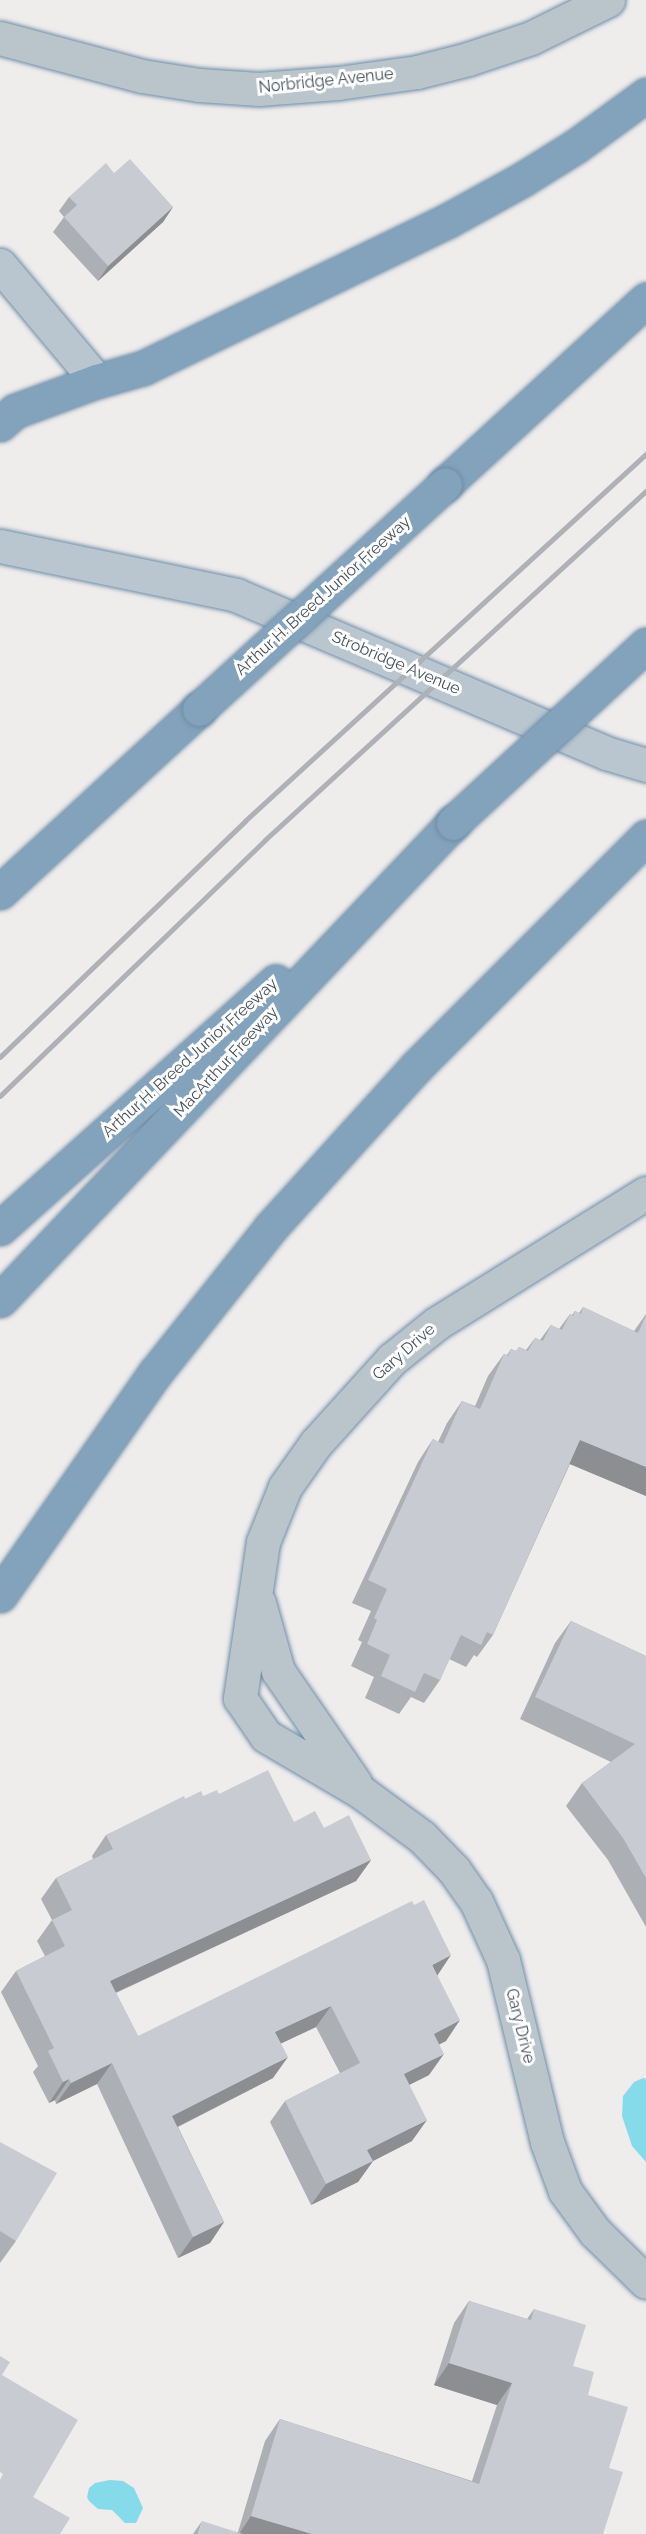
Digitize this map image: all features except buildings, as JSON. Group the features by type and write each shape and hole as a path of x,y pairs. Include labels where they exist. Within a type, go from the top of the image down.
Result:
{"highway":[{"path":"0,424 15,411 97,381 143,368 447,221 523,179 576,146 646,95"},
{"name":"Arthur H. Breed Junior Freeway","path":"0,892 646,300"},
{"name":"Arthur H. Breed Junior Freeway","path":"0,1228 453,823 646,645"},
{"name":"MacArthur Freeway","path":"0,1300 453,823"},
{"path":"0,1595 155,1373 271,1227 417,1066 646,837"}],"main road":[{"path":"0,265 97,381"},
{"name":"Strobridge Avenue","path":"0,546 236,595 606,753 646,765"}],"street":[{"name":"Norbridge Avenue","path":"0,38 142,76 199,85 259,89 338,83 417,72 468,59 531,38 608,0"},
{"name":"Gary Drive","path":"646,1193 437,1323 392,1359 324,1434 285,1487 263,1542 240,1698 266,1736 361,1792 422,1837 454,1870 476,1901 503,1960 548,2142 565,2191 595,2232 646,2282"},
{"name":"Gary Drive","path":"255,1591 278,1671 361,1792"}],"water":[{"path":"646,2079 646,2162 632,2146 622,2116 623,2096 634,2082"},
{"path":"110,2480 123,2481 134,2488 143,2508 136,2523 125,2523 112,2510 98,2509 89,2501 87,2497 89,2488 95,2483"}],"railway":[{"path":"0,1057 245,821 646,454"},
{"path":"0,1096 265,840 646,491"}]}
